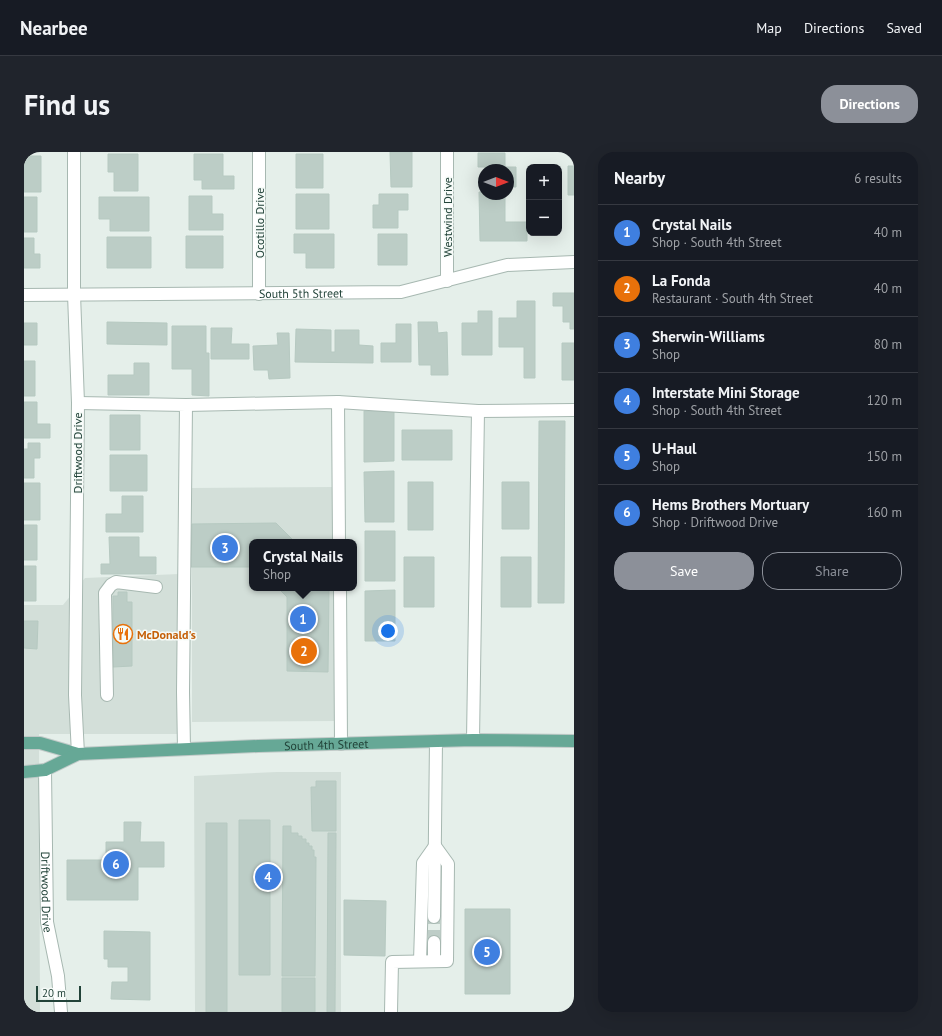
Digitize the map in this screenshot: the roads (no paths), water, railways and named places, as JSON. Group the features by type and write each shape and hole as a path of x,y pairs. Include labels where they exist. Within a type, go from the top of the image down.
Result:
{"main road":[{"name":"South 4th Street","path":"24,743 40,743 78,754 184,749 473,740 574,741"},
{"name":"South 4th Street","path":"24,772 45,770 78,754"}],"street":[{"name":"Driftwood Drive","path":"74,152 74,294 78,403 75,695 78,754"},
{"name":"Ocotillo Drive","path":"259,152 259,294"},
{"name":"Westwind Drive","path":"447,152 447,281"},
{"name":"South 5th Street","path":"24,295 401,292 507,265 574,262"},
{"path":"78,403 186,406 338,402 478,411 574,410"},
{"path":"338,402 339,539"},
{"path":"184,749 183,692 186,406"},
{"path":"473,740 478,411"},
{"path":"107,695 105,593 111,585 116,582 156,587"},
{"path":"340,591 341,744"},
{"path":"434,917 436,741"},
{"name":"Driftwood Drive","path":"45,770 47,922 58,976 61,1012"},
{"path":"420,961 423,863 435,846"},
{"path":"391,1012 392,962 447,961 448,864 435,846"},
{"path":"434,942 434,961"}],"tunnel":[{"path":"434,917 434,942"}],"place":[{"name":"Sherwin-Williams","path":"225,548"},
{"name":"Crystal Nails","path":"303,619"},
{"name":"McDonald's","path":"123,634"},
{"name":"La Fonda","path":"304,651"},
{"name":"Hems Brothers Mortuary","path":"116,864"},
{"name":"Interstate Mini Storage","path":"268,877"},
{"name":"U-Haul","path":"487,952"}]}
